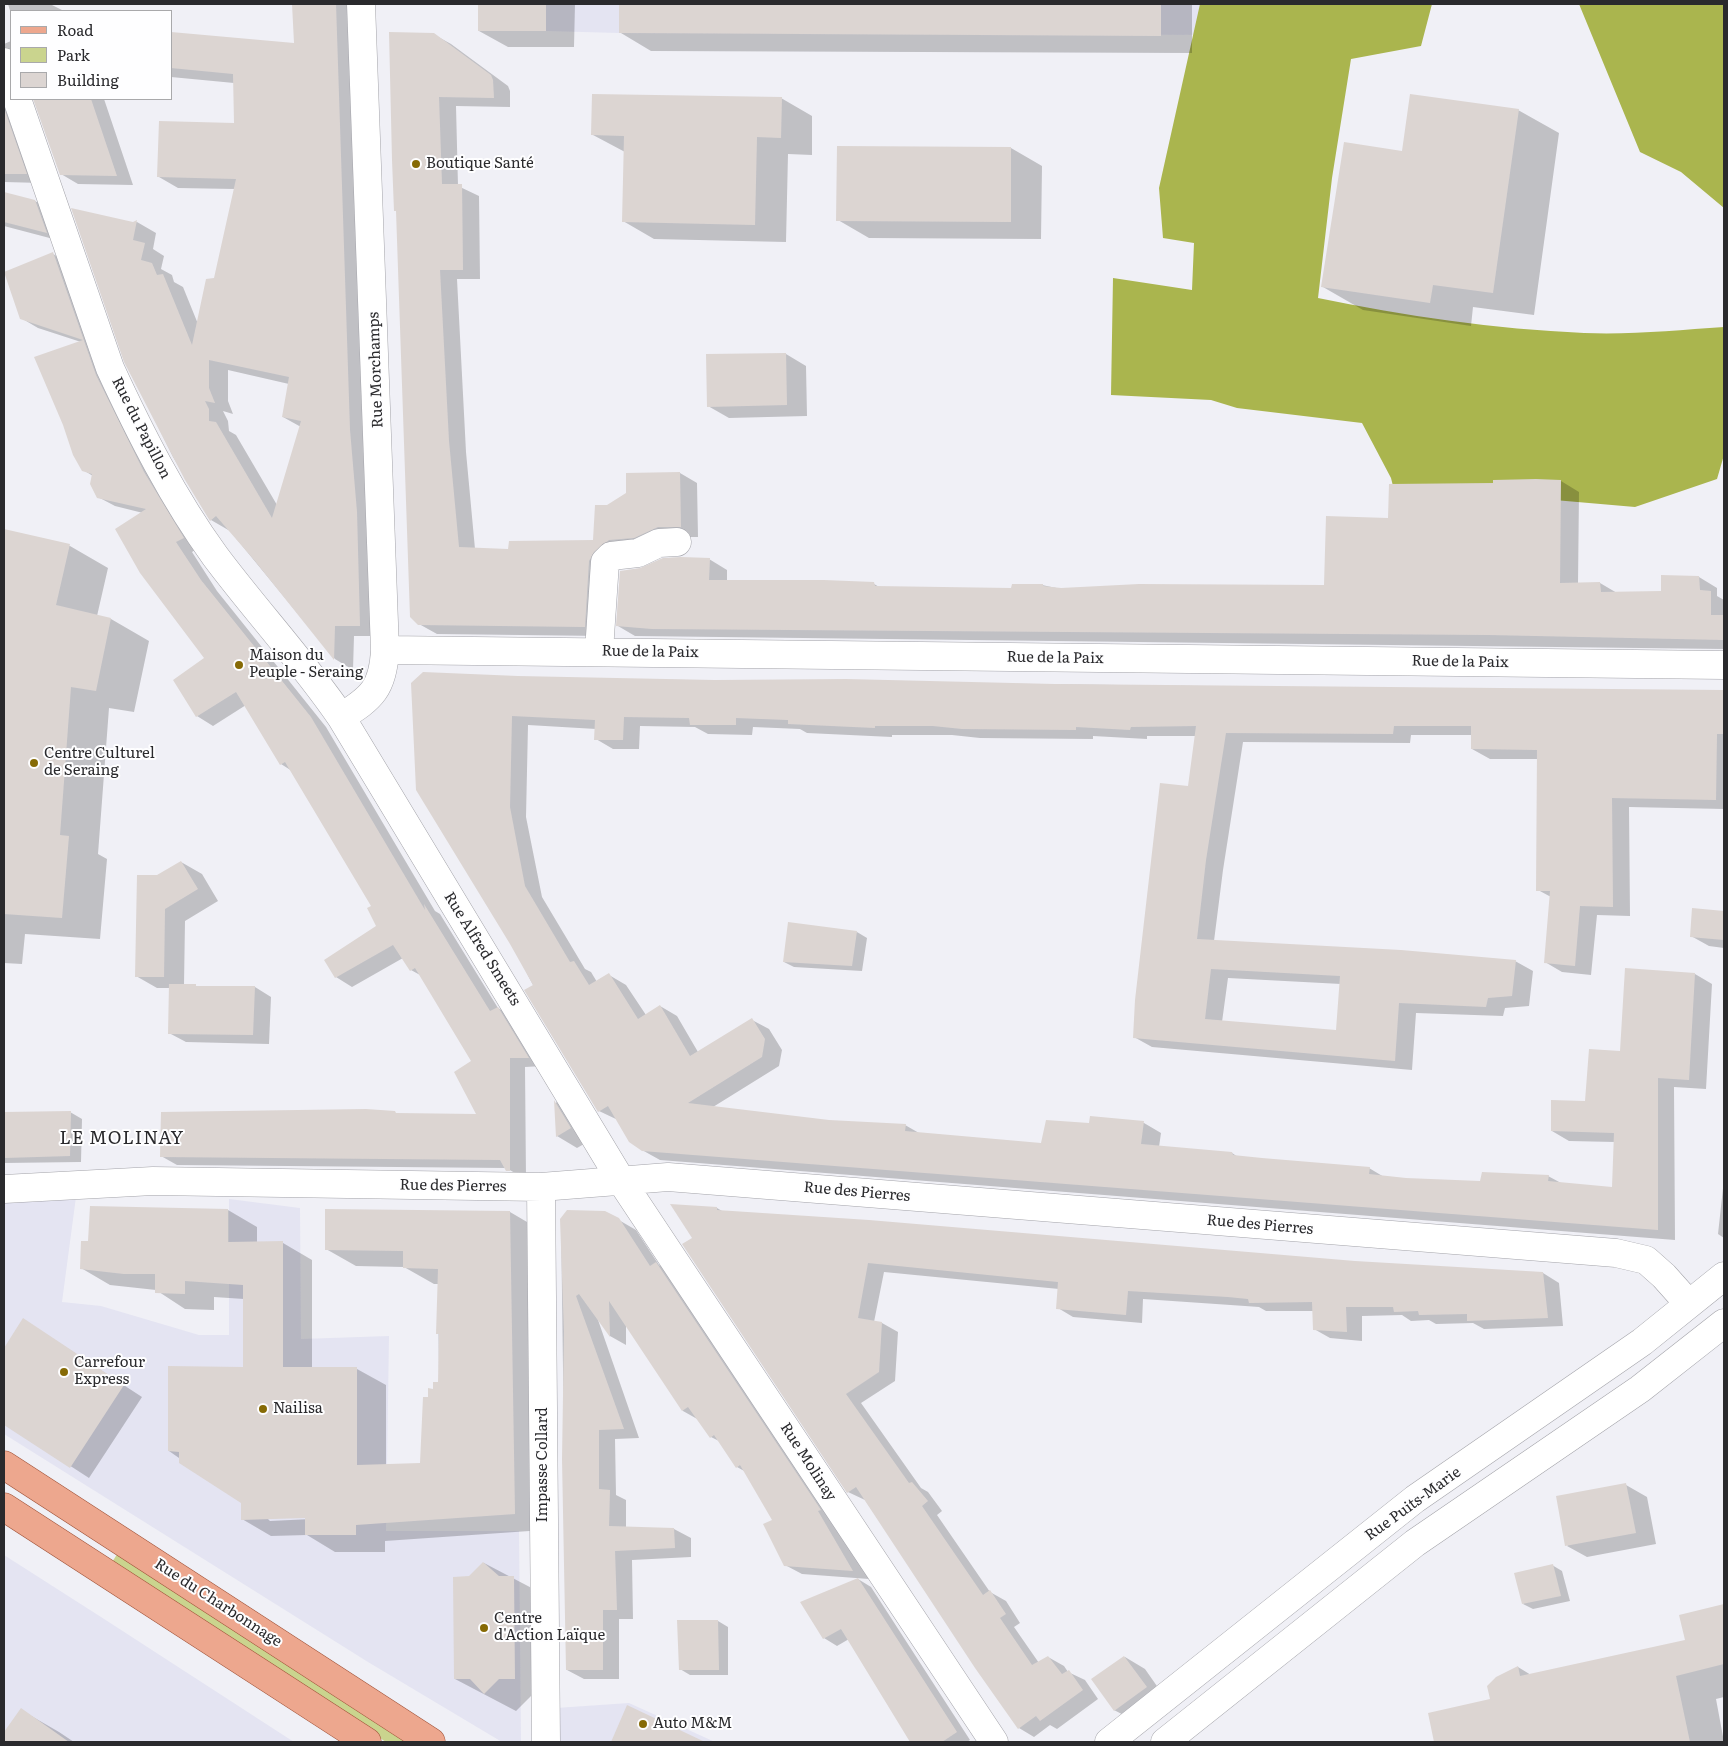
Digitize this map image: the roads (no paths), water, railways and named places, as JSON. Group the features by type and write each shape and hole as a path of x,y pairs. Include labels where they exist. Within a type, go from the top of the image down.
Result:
{"main road":[{"name":"Rue du Charbonnage","path":"4,1465 431,1742"},
{"path":"4,1507 367,1742"}],"street":[{"name":"Rue Morchamps","path":"341,717 365,702 376,688 384,672 385,650 361,4"},
{"path":"4,62 10,80"},
{"name":"Rue du Papillon","path":"17,100 94,324 128,407 171,487 210,548 318,683 341,717"},
{"path":"599,651 605,562 611,556 638,553 658,543 676,542"},
{"name":"Rue de la Paix","path":"385,650 1724,665"},
{"name":"Rue Alfred Smeets","path":"341,717 622,1182"},
{"name":"Rue des Pierres","path":"4,1189 154,1182 541,1187 668,1178 1616,1253 1646,1260 1664,1276 1689,1304"},
{"name":"Rue Molinay","path":"622,1182 994,1742"},
{"name":"Impasse Collard","path":"541,1187 546,1742"},
{"name":"Rue Puits-Marie","path":"1109,1742 1415,1499 1618,1360 1724,1276"},
{"path":"1166,1742 1415,1543 1640,1388 1724,1323"}],"place":[{"name":"Boutique Santé","path":"416,164"},
{"name":"Maison du Peuple - Seraing","path":"239,665"},
{"name":"Centre Culturel de Seraing","path":"34,763"},
{"name":"Carrefour Express","path":"64,1372"},
{"name":"Nailisa","path":"263,1409"},
{"name":"Centre d'Action Laïque","path":"484,1628"},
{"name":"Auto M&M","path":"643,1724"}],"district":[{"name":"LE MOLINAY","path":"122,1139"}]}
